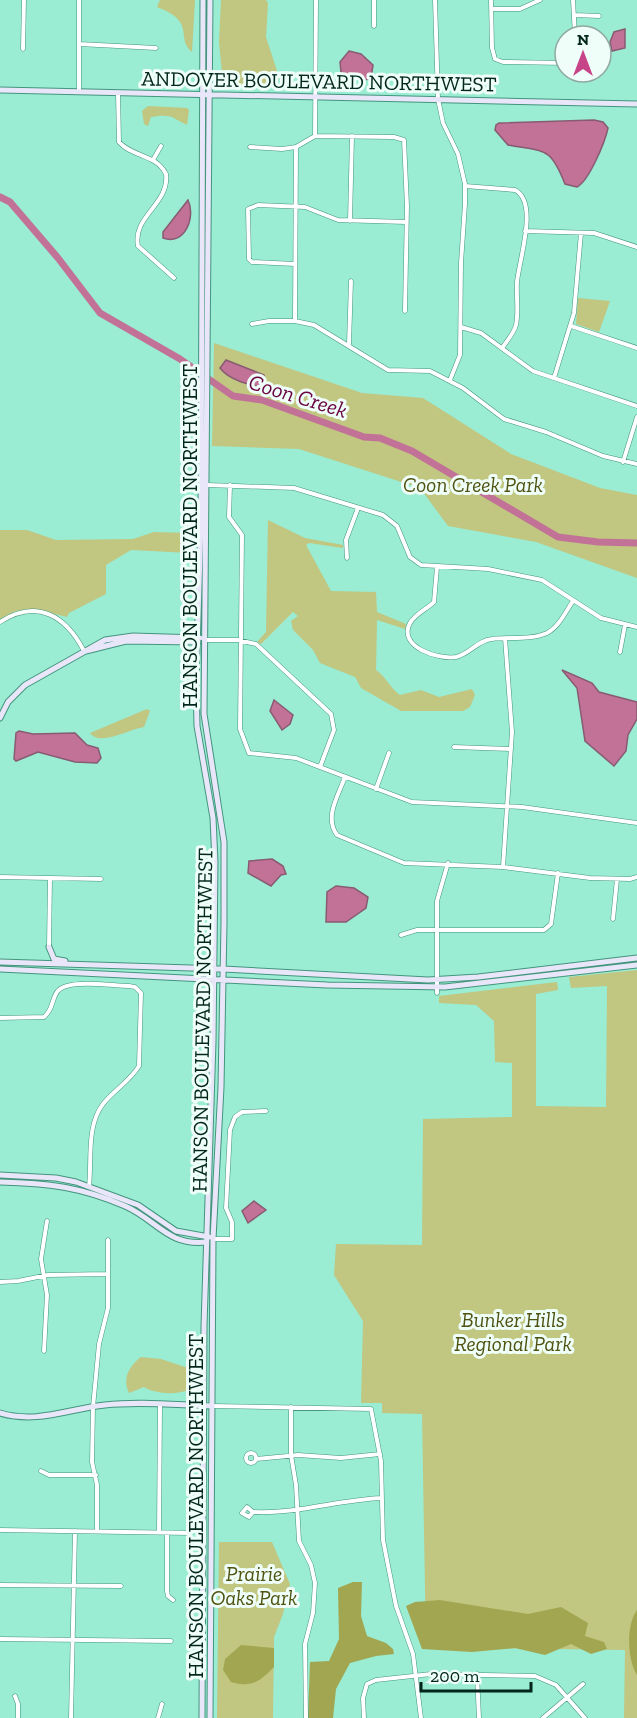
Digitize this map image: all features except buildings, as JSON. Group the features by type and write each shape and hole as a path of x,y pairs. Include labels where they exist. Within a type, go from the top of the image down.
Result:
{"main road":[{"name":"HANSON BOULEVARD NORTHWEST","path":"202,1718 203,1406 214,969 214,832 197,726 195,639 204,391 203,0"},
{"name":"HANSON BOULEVARD NORTHWEST","path":"204,361 210,0"},
{"name":"ANDOVER BOULEVARD NORTHWEST","path":"0,90 637,104"},
{"name":"HANSON BOULEVARD NORTHWEST","path":"204,391 207,485 205,730 224,842 223,979 213,1239 210,1718"},
{"path":"0,718 8,702 25,685 84,651 126,640 204,640"},
{"path":"49,947 49,953 56,960 90,965"},
{"path":"0,962 223,969 437,980 637,958"},
{"path":"0,969 426,987 437,990 637,964"},
{"path":"0,1175 56,1178 138,1205 176,1232 213,1239"},
{"path":"0,1182 49,1183 89,1190"},
{"path":"0,1413 44,1418 93,1407 212,1406"}],"street":[{"path":"23,49 24,0"},
{"path":"79,0 79,91"},
{"path":"315,136 316,0"},
{"path":"374,0 374,26"},
{"path":"435,0 438,99 443,123 458,154 465,186 458,361 450,380"},
{"path":"491,0 492,48 495,59 503,62 553,63"},
{"path":"492,9 520,9 540,0"},
{"path":"573,0 575,24"},
{"path":"575,15 599,16"},
{"path":"79,44 156,48"},
{"path":"118,93 119,142 125,148 162,166 166,174 165,191 138,229 136,238 142,252 174,278"},
{"path":"250,147 282,149 296,147 315,136 394,136 404,140 406,145 405,311"},
{"path":"350,221 352,136"},
{"path":"153,160 161,147"},
{"path":"295,321 296,147"},
{"path":"465,186 502,188 521,193 525,202 525,231 517,284 516,326 502,348"},
{"path":"295,264 252,262 246,256 248,209 258,205 295,206 305,207 328,218 350,221 406,222"},
{"path":"525,231 603,235 637,248"},
{"path":"554,378 571,326 581,233"},
{"path":"349,344 351,281"},
{"path":"252,324 269,321 295,321 314,325 349,344 369,360 388,370 422,369 450,380 504,419 622,462 637,464"},
{"path":"571,326 637,348"},
{"path":"460,327 482,333 532,371 637,406"},
{"path":"622,462 637,417"},
{"path":"207,485 294,488 358,508 391,520 397,526 410,557 421,565 488,569 542,580 601,618 637,627"},
{"path":"230,485 229,517 242,535 240,729 249,753 290,756 412,802 508,806 637,823"},
{"path":"347,558 346,540 358,508"},
{"path":"437,566 434,602 414,618 408,630 408,637 415,647 448,657 458,657 482,641 546,634 559,622 573,601"},
{"path":"0,622 26,612 52,615 69,627 84,651"},
{"path":"620,652 625,625"},
{"path":"503,867 512,748 505,638"},
{"path":"204,640 241,640 256,644 265,650 333,720 334,730 320,767"},
{"path":"454,747 512,748"},
{"path":"376,789 389,753"},
{"path":"345,777 330,817 332,829 337,835 397,861 503,867 617,879 637,877"},
{"path":"437,990 437,901 448,863"},
{"path":"402,934 408,931 436,930 536,931 549,926 558,873"},
{"path":"0,877 101,879"},
{"path":"49,947 50,878"},
{"path":"613,919 617,879"},
{"path":"0,1018 44,1017 50,1012 56,993 68,983 135,987 141,993 139,1066 133,1076 103,1104 96,1116 89,1190"},
{"path":"213,1239 232,1239 232,1222 226,1203 231,1123 242,1112 266,1111"},
{"path":"44,1351 47,1295 42,1276 42,1246 47,1221"},
{"path":"97,1531 96,1475 92,1462 93,1407 99,1344 108,1308 108,1240"},
{"path":"0,1282 42,1276 107,1274"},
{"path":"159,1533 160,1405"},
{"path":"212,1406 371,1409 380,1454 381,1529 396,1606 408,1636 421,1718"},
{"path":"291,1407 291,1455 299,1541 311,1566 315,1583 313,1613 305,1644 306,1718"},
{"path":"256,1459 291,1455 341,1458 380,1454"},
{"path":"41,1471 49,1475 96,1475"},
{"path":"253,1512 298,1511 361,1498 381,1498"},
{"path":"0,1530 189,1533"},
{"path":"71,1718 75,1531"},
{"path":"167,1533 167,1591 168,1596 173,1600"},
{"path":"0,1585 122,1586"},
{"path":"0,1639 171,1641"},
{"path":"477,1674 479,1718"},
{"path":"364,1718 363,1698 367,1684 375,1680 415,1675 477,1674 526,1675 550,1681 585,1718"},
{"path":"543,1718 583,1684"},
{"path":"15,1696 18,1704 18,1718"},
{"path":"158,1718 162,1704"}],"green space":[{"path":"160,0 195,0 192,52 187,46 183,29 177,18 157,7"},
{"path":"221,0 266,0 268,3 266,37 279,77 277,87 223,84 219,42"},
{"path":"148,106 187,108 189,110 187,125 164,116 151,117 148,126 144,124 142,111"},
{"path":"578,298 610,301 599,332 576,324"},
{"name":"Coon Creek Park","path":"214,343 362,393 423,398 511,454 600,488 637,495 637,578 536,542 448,526 420,488 299,449 212,446"},
{"path":"268,520 305,538 343,545 343,548 309,543 306,545 331,591 376,592 377,612 406,624 405,629 377,620 376,670 400,695 421,690 439,697 472,689 475,695 470,707 463,711 401,711 361,688 355,677 320,663 313,650 293,630 291,621 298,616 293,612 261,644 257,642 266,632"},
{"path":"0,530 27,530 56,540 133,539 154,532 190,533 190,553 131,550 106,565 106,594 69,613 67,617 34,609 16,611 0,619"},
{"path":"147,709 150,711 144,727 108,738 95,737 90,733"},
{"name":"Bunker Hills Regional Park","path":"637,970 637,1718 624,1718 625,1650 426,1647 422,1414 382,1413 382,1403 361,1403 363,1321 334,1275 336,1244 422,1245 423,1119 512,1117 512,1063 495,1062 494,1021 476,1005 439,1003 439,996 557,982 558,990 536,994 536,1106 606,1107 607,986 571,988 569,977"},
{"path":"141,1357 161,1359 191,1369 193,1384 189,1390 178,1393 160,1392 144,1387 129,1393 126,1383 128,1373"},
{"name":"Prairie Oaks Park","path":"219,1542 272,1542 290,1584 283,1614 274,1637 273,1718 217,1718"},
{"path":"353,1582 362,1582 361,1616 367,1636 386,1643 393,1649 394,1654 350,1663 336,1689 333,1718 308,1718 310,1662 329,1661 339,1639 338,1588"},
{"path":"440,1600 528,1614 561,1607 588,1623 585,1636 604,1642 607,1649 591,1654 571,1644 545,1655 515,1648 472,1652 422,1649 406,1606 415,1602"},
{"path":"637,1610 637,1675 631,1660 629,1642 633,1616"},
{"path":"241,1645 274,1648 274,1667 264,1677 250,1684 231,1682 223,1670 225,1659"}],"shaded area":[{"path":"625,29 625,48 613,51 614,32"},
{"path":"349,51 361,54 373,65 371,79 360,80 341,72 340,62"},
{"path":"594,120 603,122 608,128 591,169 577,187 565,184 555,163 545,153 508,145 495,130 499,123"},
{"path":"188,200 191,214 187,228 177,238 163,238 163,232"},
{"path":"226,360 264,375 266,384 264,386 253,385 228,376 220,368"},
{"path":"562,670 592,683 599,692 637,702 637,719 628,735 626,751 614,766 585,741 577,688"},
{"path":"274,700 293,715 290,724 282,730 270,711"},
{"path":"19,731 33,734 75,733 87,745 98,748 101,758 97,763 75,762 38,752 16,761 14,759 16,733"},
{"path":"272,859 283,866 286,874 281,875 271,886 248,873 249,861"},
{"path":"336,886 354,888 368,897 366,908 346,922 326,922 327,892"},
{"path":"254,1201 266,1210 248,1223 242,1211"}],"waterway":[{"name":"Coon Creek","path":"0,197 10,202 58,258 100,313 180,359 233,396 262,400 364,437 380,438 412,451 558,537 598,542 637,543"}]}
